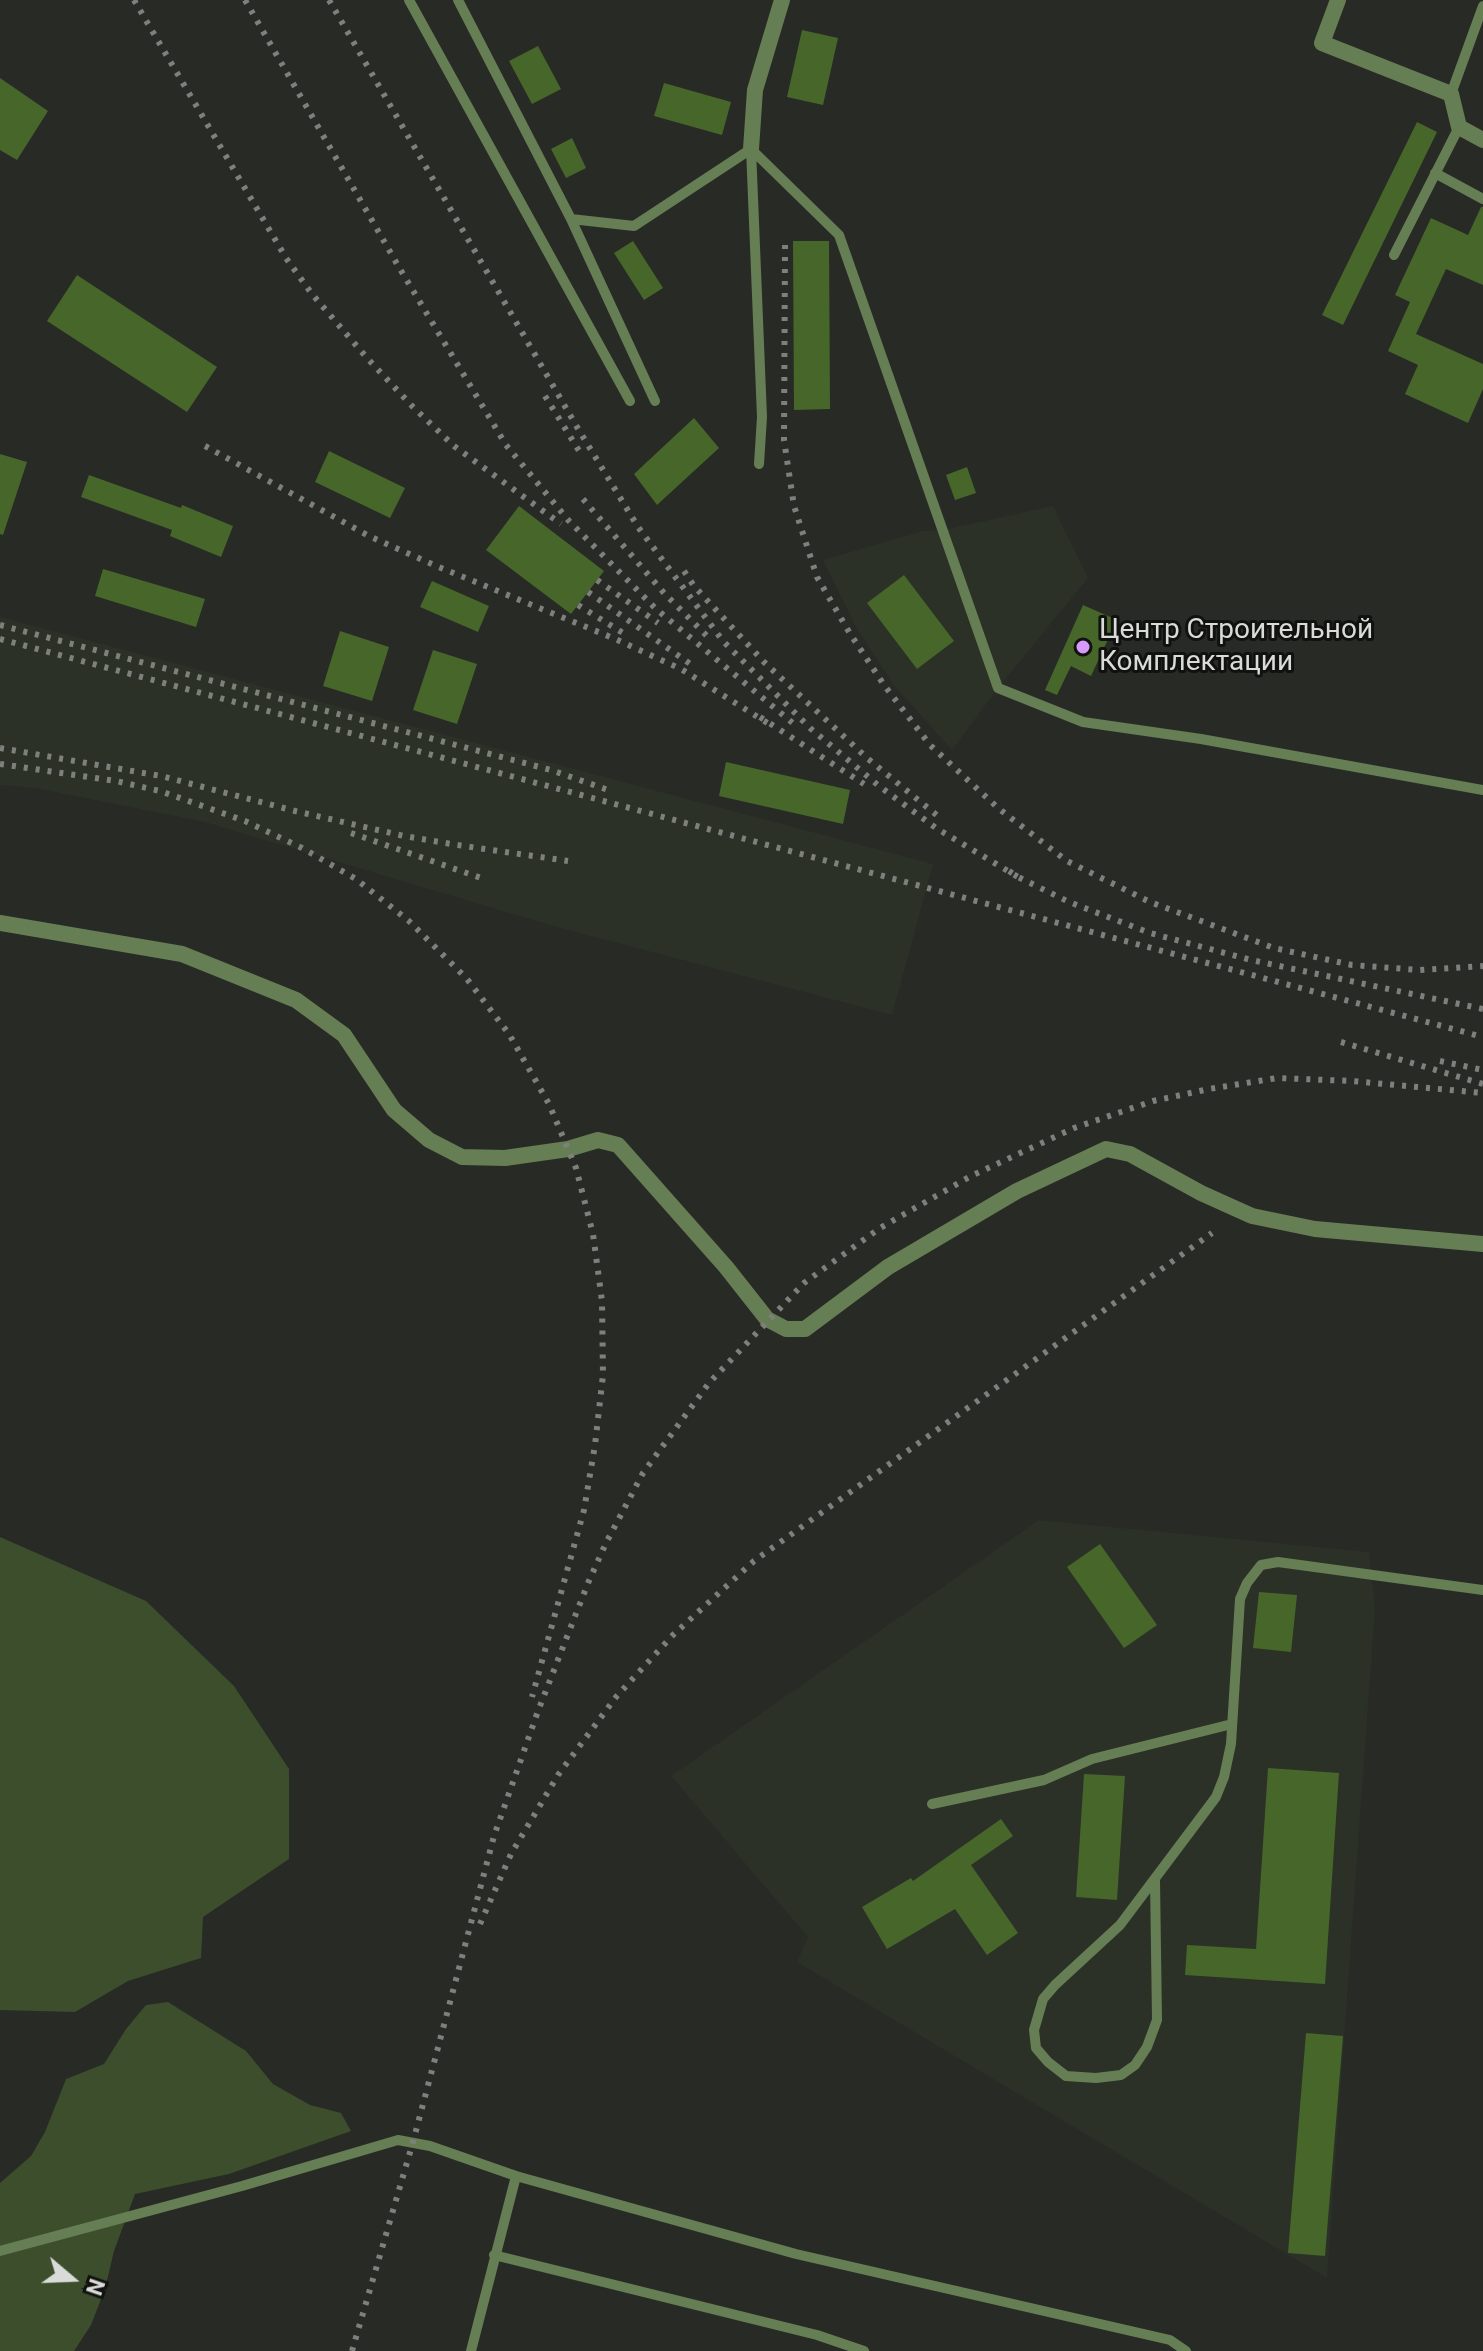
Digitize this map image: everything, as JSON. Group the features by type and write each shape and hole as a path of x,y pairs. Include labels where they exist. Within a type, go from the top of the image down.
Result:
{"street":[{"path":"751,149 755,90 782,0"},
{"path":"1338,0 1322,43 1451,94 1459,127 1483,140"},
{"path":"0,923 182,954 296,1000 344,1035 394,1110 429,1140 462,1157 505,1158 568,1149 598,1140 618,1145 726,1267 767,1319 786,1329 805,1329 888,1267 1017,1191 1106,1149 1130,1154 1201,1193 1252,1216 1315,1229 1483,1244"}],"lane":[{"path":"409,0 630,401"},
{"path":"458,0 571,219 655,401"},
{"path":"1451,94 1483,6"},
{"path":"1394,255 1459,127"},
{"path":"571,219 634,226 751,149"},
{"path":"751,149 762,417 759,464"},
{"path":"751,149 839,235 998,688 1083,722 1201,739 1483,790"},
{"path":"1435,173 1483,199"},
{"path":"1155,1880 1157,2020 1147,2047 1135,2065 1121,2075 1096,2078 1066,2076 1036,2048 1034,2030 1043,1999 1120,1925 1216,1797 1229,1760 1240,1599 1247,1583 1261,1565 1278,1562 1483,1590"},
{"path":"932,1804 1044,1780 1092,1759 1232,1724"},
{"path":"0,2251 242,2186 398,2140 430,2146 516,2176 796,2254 1170,2340 1186,2351"},
{"path":"471,2351 516,2176"},
{"path":"494,2255 817,2335 864,2351"}],"shaded area":[{"path":"1053,506 1088,578 952,750 893,684 856,627 823,560 923,531 943,530"},
{"path":"0,617 933,864 892,1015 553,926 205,822 36,788 0,785"},
{"path":"1039,1520 1369,1552 1375,1608 1327,2278 797,1962 808,1937 671,1776"}],"green space":[{"path":"0,1537 146,1601 234,1686 289,1769 289,1859 203,1917 201,1958 128,1981 75,2012 0,2010"},
{"path":"168,2002 246,2051 273,2084 310,2105 341,2113 351,2131 229,2174 135,2194 114,2251 105,2289 91,2325 74,2351 0,2351 0,2183 31,2156 45,2132 66,2079 104,2064 146,2005"}],"building":[{"path":"802,30 838,38 823,105 787,97"},
{"path":"538,46 561,89 532,104 509,61"},
{"path":"0,78 48,111 17,160 0,150"},
{"path":"664,83 731,102 722,135 654,116"},
{"path":"1417,122 1437,132 1343,325 1322,315"},
{"path":"572,138 586,168 566,178 551,149"},
{"path":"1481,207 1483,285 1446,269 1416,334 1483,364 1483,389 1468,423 1405,394 1418,365 1388,351 1410,302 1395,295 1431,218 1468,235"},
{"path":"633,241 663,288 644,300 614,253"},
{"path":"793,241 829,241 830,409 794,410"},
{"path":"77,275 217,367 187,412 47,321"},
{"path":"694,418 719,448 657,505 634,474"},
{"path":"329,451 405,488 390,518 315,482"},
{"path":"0,454 27,462 3,535 0,534"},
{"path":"967,467 976,493 955,500 946,475"},
{"path":"89,475 181,508 182,505 233,526 221,557 170,536 172,530 81,497"},
{"path":"519,506 604,571 571,614 486,550"},
{"path":"103,569 205,599 196,627 95,596"},
{"path":"904,575 954,641 917,669 867,603"},
{"path":"432,581 489,606 478,632 420,607"},
{"path":"1083,605 1117,620 1091,676 1071,666 1057,695 1045,690"},
{"path":"340,631 389,647 372,701 323,686"},
{"path":"433,650 477,664 457,724 413,710"},
{"path":"726,762 850,790 843,824 719,796"},
{"path":"1100,1544 1157,1625 1124,1648 1067,1567"},
{"path":"1259,1592 1297,1595 1291,1652 1253,1648"},
{"path":"1268,1768 1339,1773 1325,1984 1185,1975 1187,1945 1256,1949"},
{"path":"1084,1774 1125,1776 1117,1900 1076,1897"},
{"path":"1001,1819 1013,1836 971,1865 1018,1933 987,1955 955,1909 887,1949 862,1907 911,1878 913,1881"},
{"path":"1306,2033 1343,2036 1325,2256 1288,2253"}],"railway":[{"path":"134,0 286,258 312,294 367,358 454,446 561,524"},
{"path":"245,0 506,445 569,521 655,608 795,725"},
{"path":"329,0 638,527 723,641 810,728 879,786 936,828 1018,877"},
{"path":"785,245 784,440 794,506 817,577 884,685 930,745 998,808 1067,861 1150,902 1274,948 1352,965 1420,970 1483,966"},
{"path":"545,396 581,454"},
{"path":"205,446 369,536 681,669 769,724"},
{"path":"583,499 664,593 708,637"},
{"path":"684,571 764,662 867,758 939,817"},
{"path":"597,580 658,623"},
{"path":"588,592 696,668"},
{"path":"578,605 623,633"},
{"path":"0,625 551,770 611,791"},
{"path":"0,639 1483,1037"},
{"path":"760,717 864,784"},
{"path":"0,748 161,776 404,836 568,861"},
{"path":"0,764 116,781 160,791 245,821 302,848 356,879 409,921 467,979 509,1034 549,1104 576,1168 593,1234 602,1301 603,1375 584,1510 532,1697"},
{"path":"351,833 484,879"},
{"path":"1009,871 1069,902 1150,933 1251,960 1483,1009"},
{"path":"1341,1042 1483,1084"},
{"path":"1440,1061 1483,1070"},
{"path":"352,2351 413,2142 494,1836 538,1711 606,1543 643,1473 709,1383 804,1283 880,1228 971,1176 1074,1128 1153,1101 1277,1078 1352,1081 1483,1093"},
{"path":"480,1924 511,1854 558,1775 616,1697 673,1635 754,1561 1212,1233"}],"place":[{"name":"Центр Строительной Комплектации","path":"1083,647"}]}
